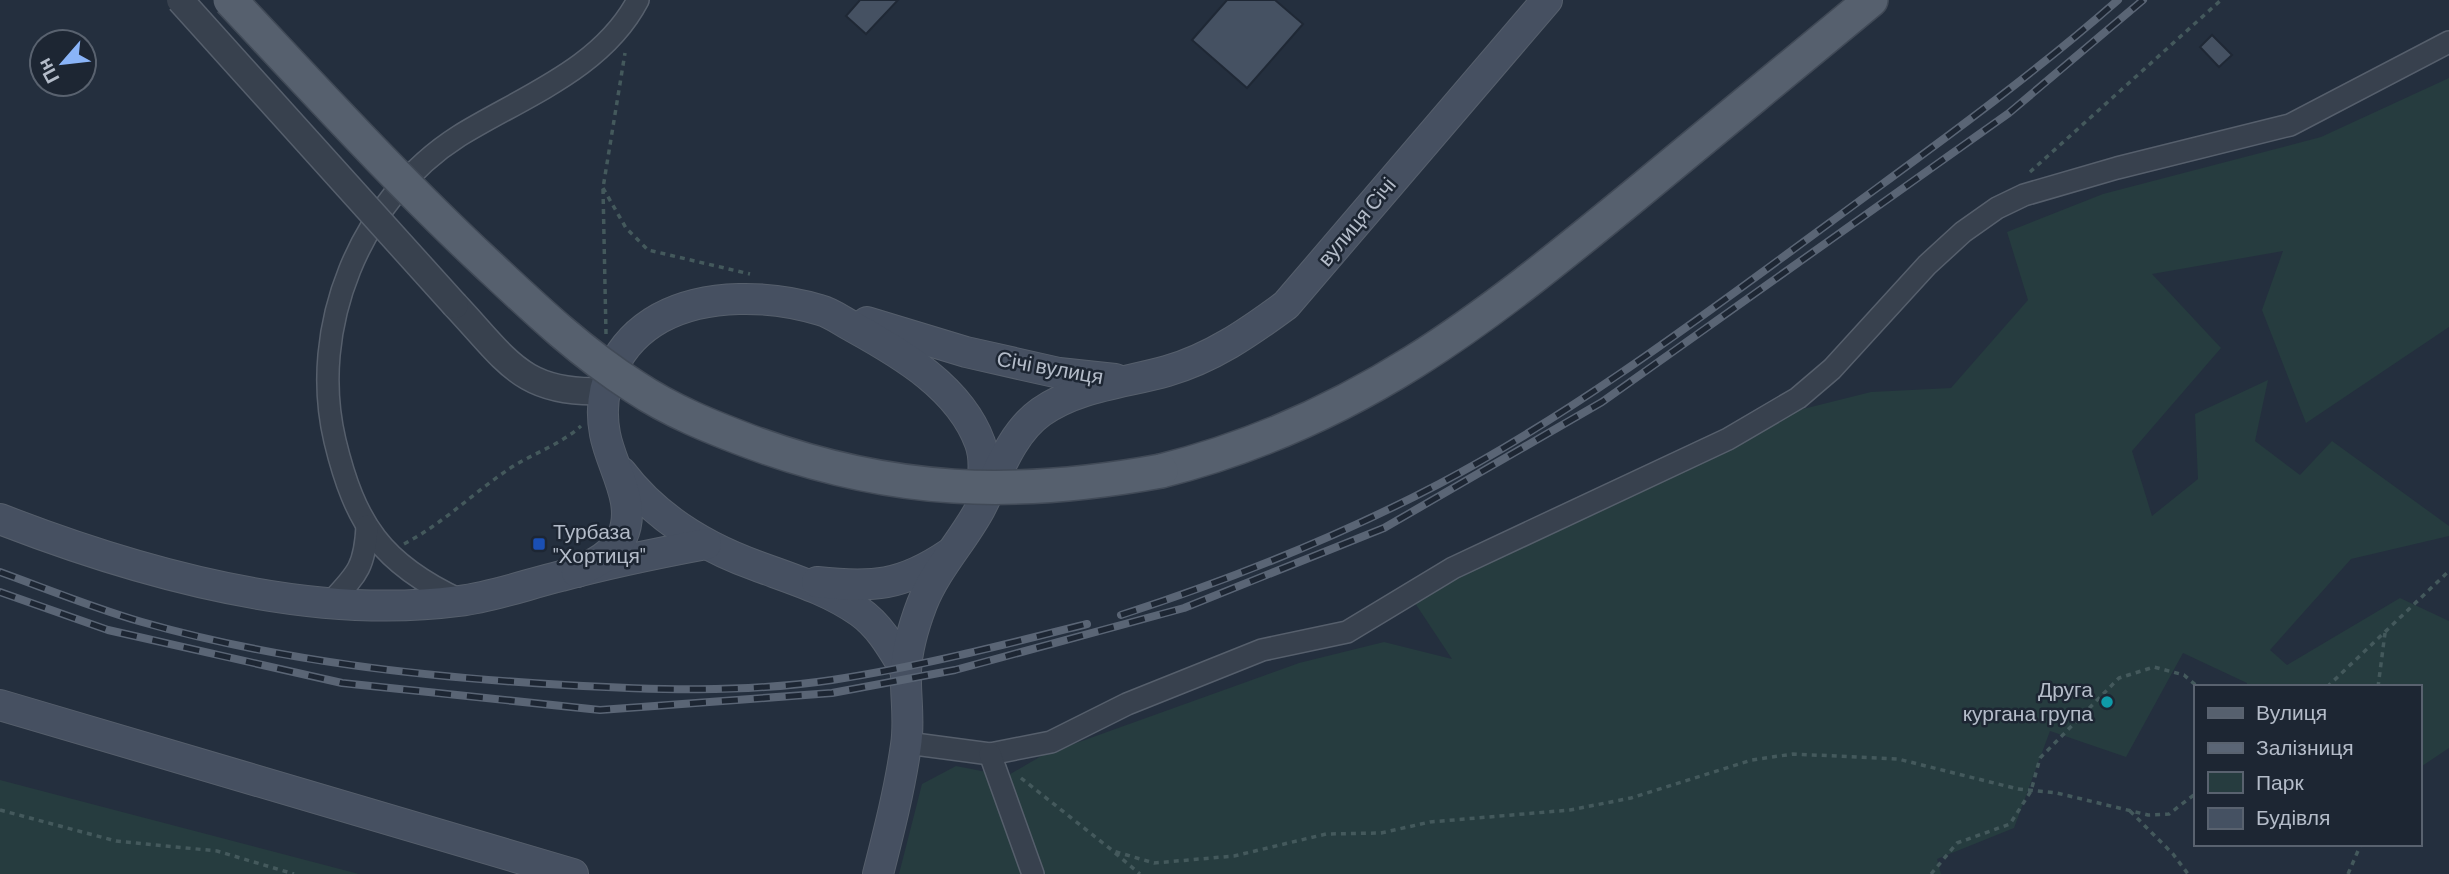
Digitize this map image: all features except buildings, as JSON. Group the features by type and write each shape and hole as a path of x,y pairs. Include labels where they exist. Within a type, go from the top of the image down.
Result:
{"main road":[{"path":"230,0 426,207 566,338 637,388 703,424 780,453 863,476 932,487 1056,486 1161,471 1263,440 1325,413 1415,363 1510,297 1871,0"},
{"name":"вулиця Січі","path":"1122,380 1165,372 1205,357 1243,338 1286,305 1547,0"},
{"path":"577,572 605,556 622,536 627,520 625,499 605,435 603,400 617,356 634,337 660,318 695,305 730,299 781,301 822,310 885,345 936,382 968,416 981,445 984,468 979,509"},
{"name":"Січі вулиця","path":"822,310 966,352 1059,373 1122,380"},
{"name":"Січі вулиця","path":"949,554 964,537 1022,430 1042,411 1066,399 1122,380"},
{"path":"615,465 635,491 665,517 706,544 794,579 862,613 882,632 906,671"},
{"path":"0,519 178,577 328,605 394,608 462,601 706,544"},
{"path":"794,579 851,585 889,583 919,574 949,554"},
{"path":"878,874 906,743 906,671 912,636 923,602 949,554"},
{"path":"0,705 573,874"},
{"path":"868,874 889,832"}],"street":[{"path":"180,0 455,305 517,369 535,383 603,400"},
{"path":"462,601 422,582 387,553 367,526 344,481 332,428 327,385 329,344 339,292 358,251 382,210 412,175 457,138 569,73 602,47 632,13 638,0"},
{"path":"906,743 990,754 1051,742 1126,704 1262,650 1347,632 1453,568 1728,439 1798,398 1832,369 1927,265 1963,232 1997,208 2024,195 2290,125 2449,42"},
{"path":"328,605 358,572 365,556 367,526"},
{"path":"990,754 1033,874"}],"path":[{"path":"2025,176 2221,0"},
{"path":"606,335 603,188 625,52"},
{"path":"603,188 626,228 648,250 760,275"},
{"path":"387,553 429,531 508,469 569,436 603,400"},
{"path":"2329,685 2449,571"},
{"path":"2378,685 2385,631"},
{"path":"1931,874 1957,843 2010,824 2031,791 2040,758 2119,678 2154,667 2184,675 2196,685"},
{"path":"990,754 1140,874"},
{"path":"1113,851 1154,863 1220,857 1326,834 1381,833 1430,822 1570,810 1631,798 1752,760 1793,754 1898,760 2148,815 2169,814 2194,795"},
{"path":"0,810 116,841 217,851 294,874"},
{"path":"2128,810 2173,853 2188,874"},
{"path":"2348,874 2360,846"}],"green space":[{"path":"2449,78 2449,327 2306,423 2262,310 2283,251 2152,274 2221,348 2132,451 2152,516 2198,479 2195,414 2268,380 2255,441 2300,475 2332,441 2449,526 2449,536 2351,559 2270,650 2287,665 2400,598 2449,621 2449,748 2421,767 2421,685 2247,685 2183,653 2126,757 2050,731 2014,828 1937,859 1941,874 899,874 922,784 956,766 1007,776 1043,755 1299,663 1384,642 1452,659 1409,594 1763,419 1871,392 1951,388 2028,300 2007,232 2103,194 2321,137"},
{"path":"0,780 359,874 0,874"}],"railway":[{"path":"1121,615 1242,572 1362,522 1439,484 1542,425 1689,326 1905,167 2013,86 2118,0"},
{"path":"0,592 108,630 342,683 600,710 832,693 955,670 1184,608 1384,528 1602,402 2009,113 2143,0"},
{"path":"0,572 124,617 246,647 405,672 598,687 732,689 832,680 992,648 1087,624"}],"place":[{"name":"Турбаза \"Хортиця\"","path":"539,544"},
{"name":"Друга кургана група","path":"2107,702"}]}
